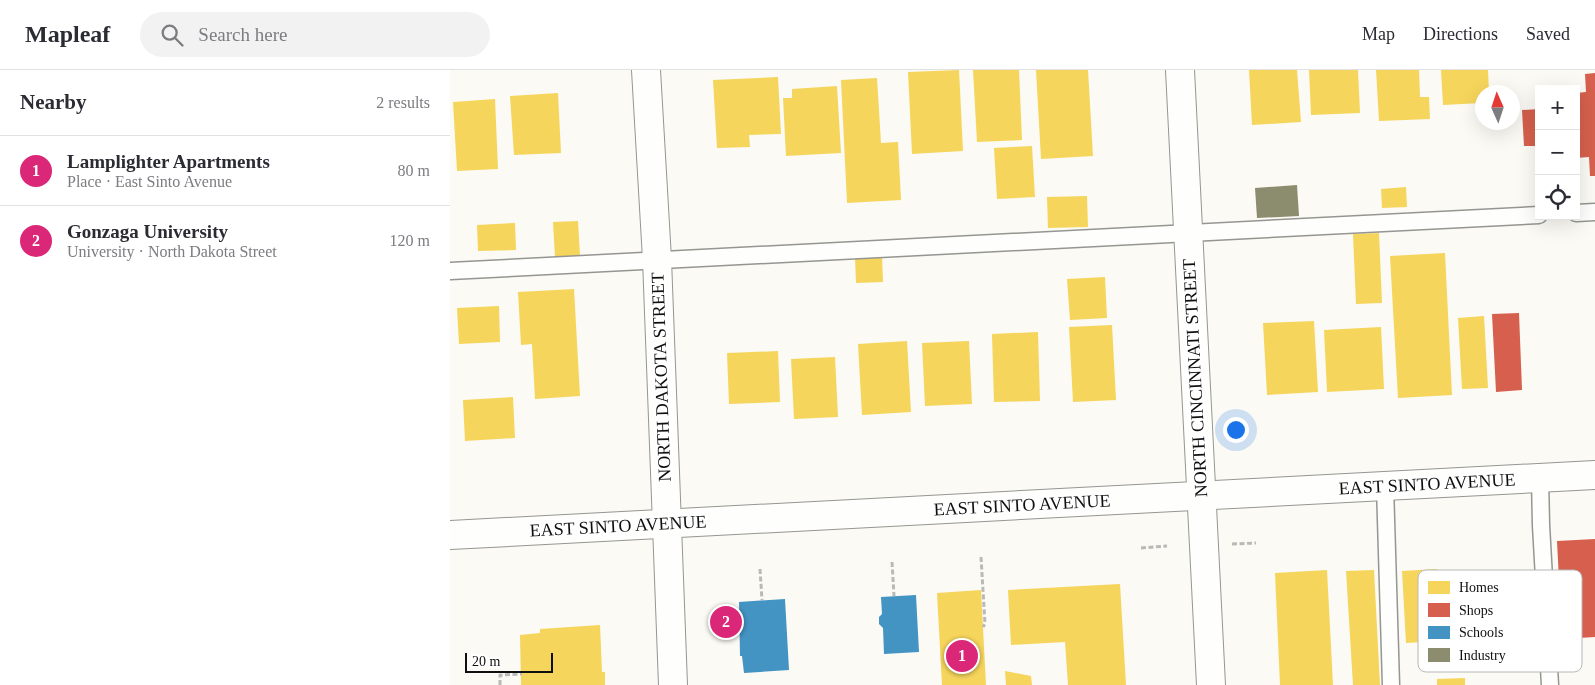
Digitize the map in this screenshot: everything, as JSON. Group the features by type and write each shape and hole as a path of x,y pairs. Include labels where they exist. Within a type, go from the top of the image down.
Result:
{"street":[{"name":"NORTH DAKOTA STREET","path":"646,70 657,259 673,685"},
{"name":"NORTH CINCINNATI STREET","path":"1180,70 1211,685"},
{"name":"EAST SINTO AVENUE","path":"450,535 1201,494 1595,475"}],"lane":[{"path":"1580,213 1595,212"},
{"path":"450,271 1535,215"},
{"path":"1540,478 1544,570"},
{"path":"1385,486 1391,685"},
{"path":"1549,672 1550,685"}],"path":[{"path":"1227,544 1256,543"},
{"path":"1141,548 1167,546"},
{"path":"980,557 985,624 983,627"},
{"path":"892,562 894,596"},
{"path":"760,569 762,600"},
{"path":"500,685 500,675 522,674"}],"building: Homes":[{"path":"959,70 963,151 912,154 908,72"},
{"path":"973,70 1019,70 1022,140 977,142"},
{"path":"1036,70 1088,70 1093,156 1041,159"},
{"path":"1249,70 1297,70 1301,122 1252,125"},
{"path":"1309,70 1358,70 1360,113 1311,115"},
{"path":"1376,70 1419,70 1420,97 1429,97 1430,119 1379,121"},
{"path":"1441,70 1488,70 1489,85 1475,85 1475,103 1443,105"},
{"path":"778,77 781,134 749,135 750,147 717,148 713,80"},
{"path":"877,78 881,143 898,142 901,200 847,203 841,80"},
{"path":"837,86 841,153 786,156 783,98 792,98 792,89"},
{"path":"558,93 561,153 514,155 510,96"},
{"path":"495,99 498,169 457,171 453,102"},
{"path":"1032,146 1035,197 997,199 994,148"},
{"path":"1406,187 1407,207 1382,208 1381,189"},
{"path":"1087,196 1088,227 1048,228 1047,197"},
{"path":"578,221 580,256 555,257 553,222"},
{"path":"515,223 516,250 478,251 477,225"},
{"path":"1379,233 1382,303 1356,304 1353,234"},
{"path":"1445,253 1452,395 1398,398 1390,256"},
{"path":"882,256 883,282 856,283 855,257"},
{"path":"1105,277 1107,318 1070,320 1067,279"},
{"path":"574,289 580,396 535,399 532,344 521,345 518,292"},
{"path":"499,306 500,342 459,344 457,308"},
{"path":"1484,316 1488,388 1462,389 1458,318"},
{"path":"1314,321 1318,392 1267,395 1263,323"},
{"path":"1112,325 1116,400 1073,402 1069,327"},
{"path":"1381,327 1384,389 1327,392 1324,330"},
{"path":"1038,332 1040,401 994,402 992,334"},
{"path":"907,341 911,412 862,415 858,344"},
{"path":"969,341 972,404 925,406 922,343"},
{"path":"778,351 780,402 729,404 727,353"},
{"path":"835,357 838,417 794,419 791,359"},
{"path":"513,397 515,438 465,441 463,400"},
{"path":"1327,570 1333,685 1280,685 1275,573"},
{"path":"1374,570 1380,685 1353,685 1346,571"},
{"path":"1418,570 1418,642 1406,643 1402,571"},
{"path":"1120,584 1126,685 1068,685 1065,642 1011,645 1008,590"},
{"path":"981,590 986,685 942,685 937,593"},
{"path":"600,625 602,672 605,672 605,685 521,685 520,635 540,633 540,629"},
{"path":"1005,671 1031,676 1032,685 1006,685"},
{"path":"1465,678 1465,685 1437,685 1437,679"}],"building: Shops":[{"path":"1595,73 1595,176 1590,176 1589,157 1580,158 1580,93 1586,92 1585,74"},
{"path":"1535,109 1535,146 1524,146 1522,110"},
{"path":"1519,313 1522,390 1496,392 1492,314"},
{"path":"1595,539 1595,637 1582,638 1582,570 1558,570 1557,541"}],"building: Schools":[{"path":"916,595 919,652 884,654 883,628 879,624 879,617 882,614 881,597"},
{"path":"785,599 789,670 744,673 742,656 740,656 739,602"}],"building: Industry":[{"path":"1297,185 1299,216 1257,218 1255,188"}],"place":[{"name":"Gonzaga University","path":"726,622"},
{"name":"Lamplighter Apartments","path":"962,656"}]}
